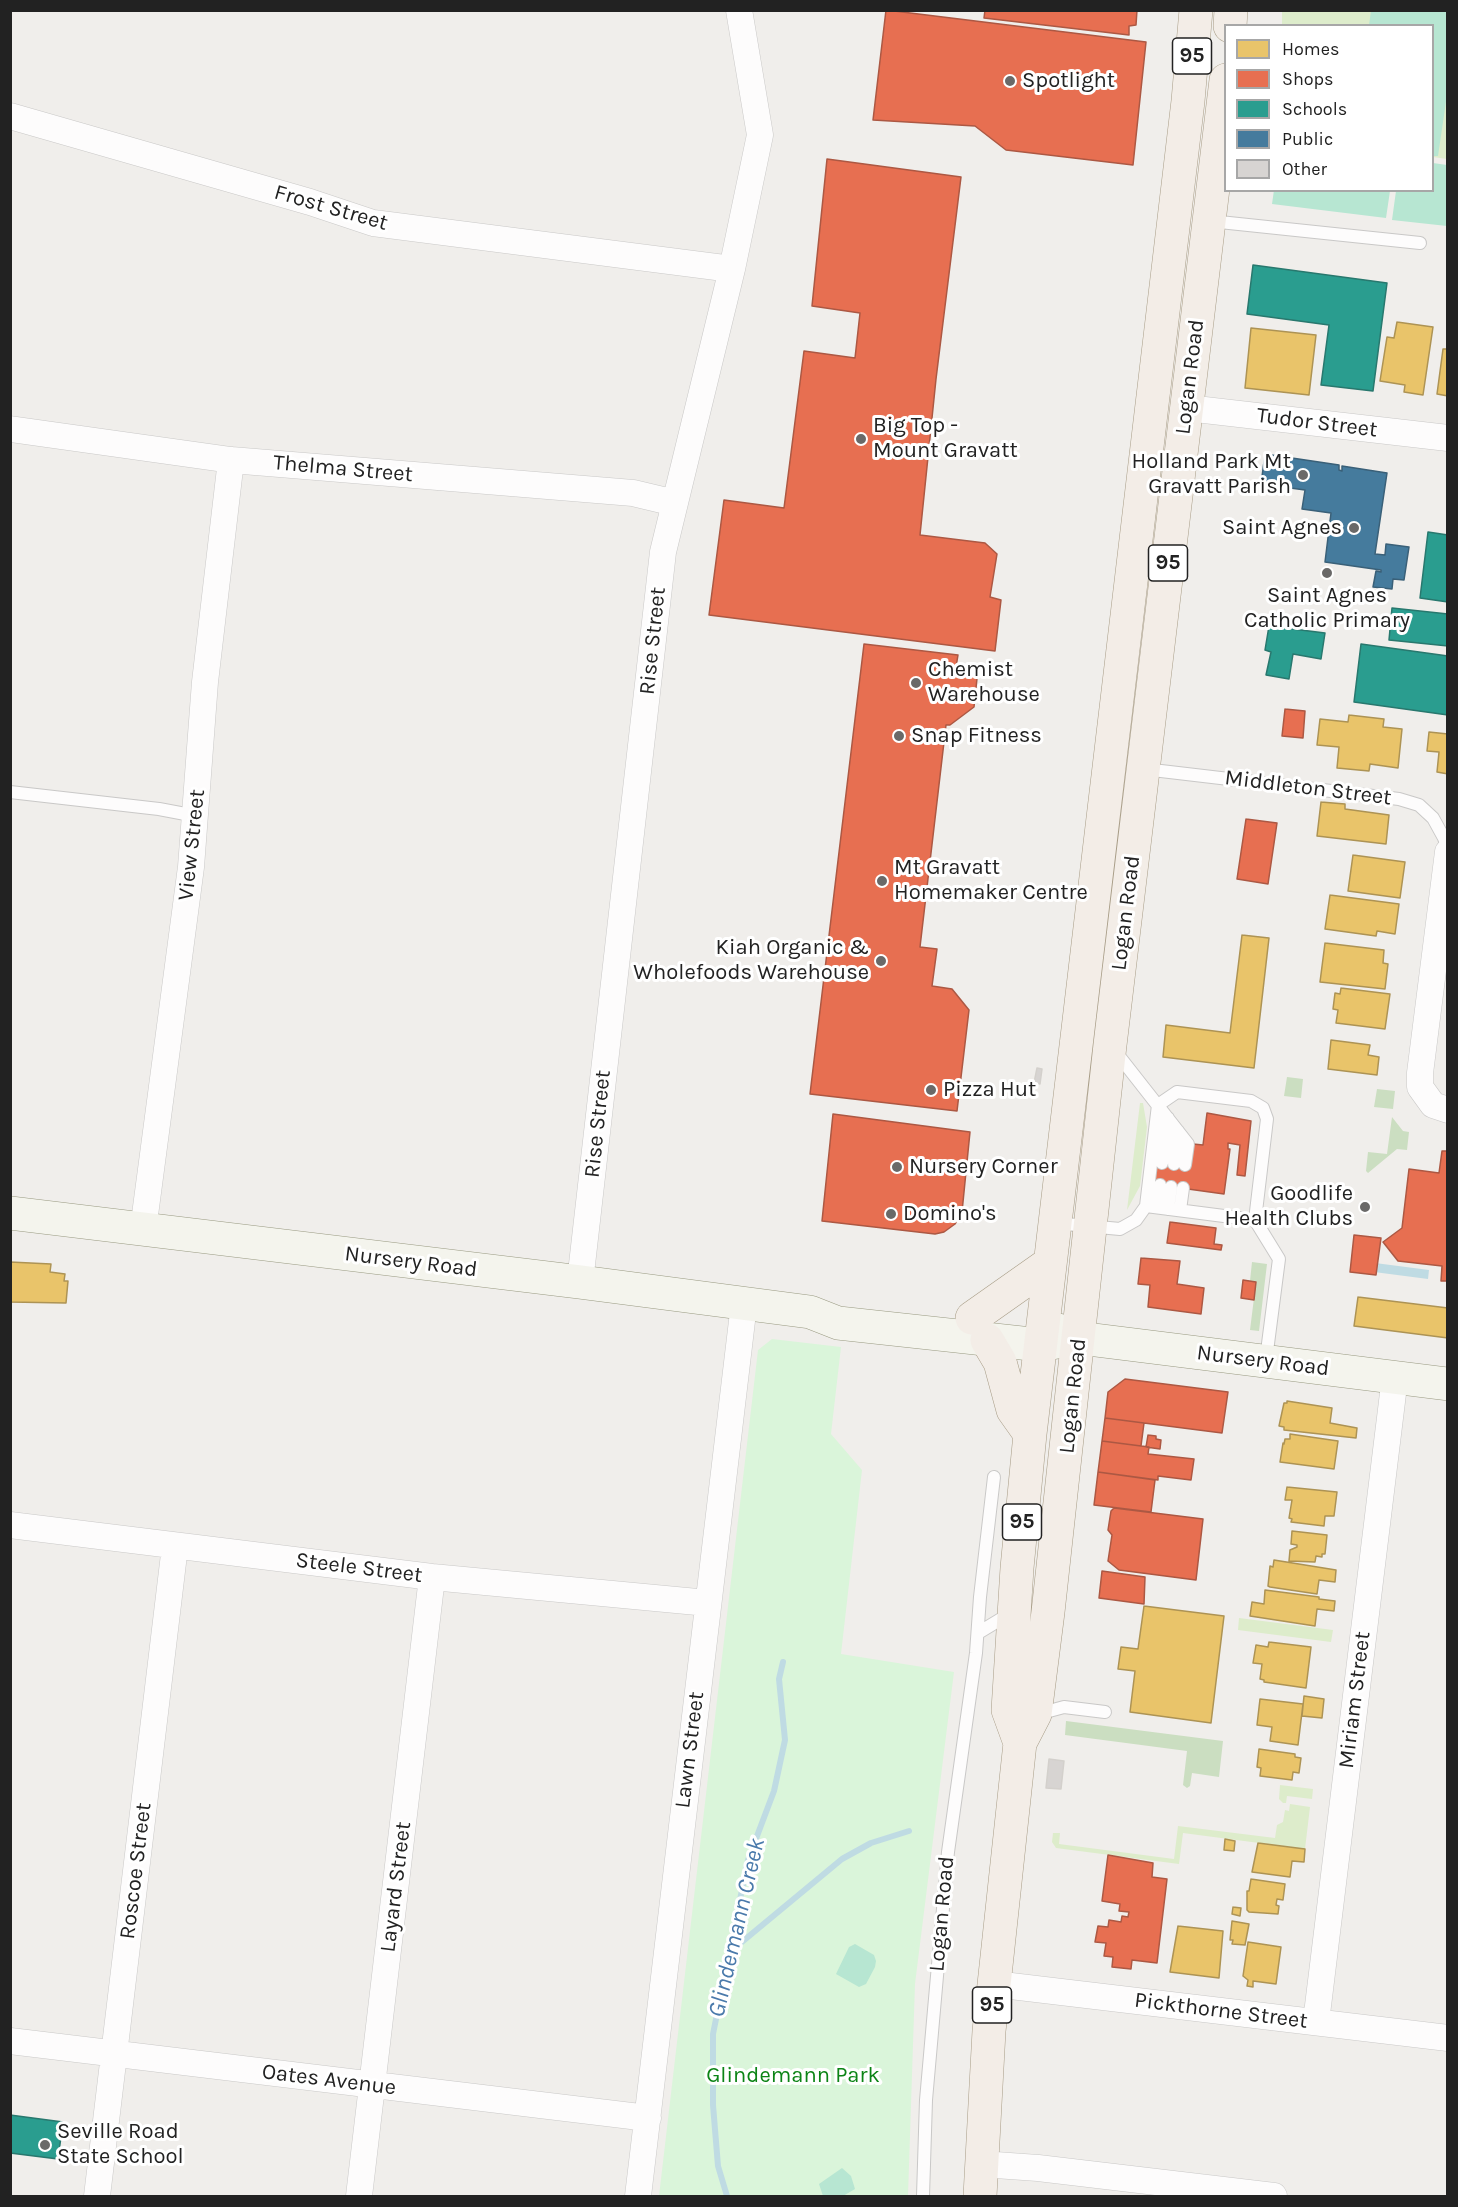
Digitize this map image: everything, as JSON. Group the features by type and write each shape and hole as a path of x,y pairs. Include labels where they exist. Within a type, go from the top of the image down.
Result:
{"main road":[{"name":"Logan Road","path":"1020,1743 1008,1710 1030,1434 1186,113 1196,10"},
{"name":"Logan Road","path":"980,2196 985,2081 1020,1743 1035,1714 1079,1338 1110,1045 1224,97"},
{"name":"Nursery Road","path":"10,1213 810,1312 839,1306 980,1329 1079,1338 1448,1384"},
{"path":"1030,1434 1013,1410 1000,1362 980,1329 1050,1263"}],"street":[{"name":"Rise Street","path":"580,1282 663,552 732,269 760,135 739,10"},
{"name":"Frost Street","path":"10,116 310,202 373,223 732,269"},
{"name":"Tudor Street","path":"1186,408 1448,438"},
{"name":"Thelma Street","path":"10,429 231,460 633,493 675,503"},
{"name":"View Street","path":"143,1230 191,867 205,682 231,460"},
{"path":"1438,1105 1420,1088 1420,1073 1448,850"},
{"name":"Lawn Street","path":"638,2196 744,1304"},
{"name":"Miriam Street","path":"1316,2022 1395,1377"},
{"name":"Steele Street","path":"10,1525 432,1577 708,1604"},
{"name":"Roscoe Street","path":"97,2196 175,1546"},
{"name":"Layard Street","path":"359,2196 432,1577"},
{"name":"Pickthorne Street","path":"994,1984 1448,2038"},
{"name":"Oates Avenue","path":"10,2041 648,2118"},
{"path":"981,2164 1038,2168 1274,2196"}],"lane":[{"path":"1209,221 1420,243"},
{"name":"Middleton Street","path":"1143,769 1399,799 1419,805 1433,818 1448,850"},
{"path":"10,792 195,816"},
{"path":"1110,1045 1158,1105 1168,1118 1178,1131 1174,1164 1168,1118"},
{"path":"1158,1105 1177,1092 1251,1101 1263,1108 1267,1119 1255,1220 1279,1259 1266,1361"},
{"path":"1158,1105 1163,1208"},
{"path":"1163,1208 1171,1187 1163,1208"},
{"path":"1055,1223 1120,1229 1163,1208 1255,1220"},
{"name":"Logan Road","path":"923,2196 926,2100 948,1852 978,1633 994,1477"},
{"path":"978,1633 1015,1610"},
{"path":"1035,1714 1064,1707 1105,1712"}],"green space":[{"path":"1282,11 1447,11 1447,159 1434,157 1434,24 1282,24"},
{"path":"1371,11 1447,11 1448,88 1438,156 1434,156 1434,24 1369,24"},
{"path":"1434,163 1447,165 1447,226 1392,220 1396,192 1434,192"},
{"path":"1274,192 1390,192 1386,218 1272,204"},
{"path":"1287,1077 1303,1079 1301,1098 1284,1096"},
{"path":"1377,1089 1395,1091 1393,1109 1374,1107"},
{"path":"1140,1103 1143,1103 1147,1127 1140,1186 1127,1210"},
{"path":"1392,1117 1403,1131 1409,1132 1407,1150 1397,1149 1368,1173 1366,1171 1368,1152 1387,1154"},
{"path":"1252,1262 1267,1264 1259,1331 1250,1330 1256,1282 1250,1281"},
{"name":"Glindemann Park","path":"772,1339 841,1347 831,1434 862,1470 841,1654 954,1672 915,1984 908,2196 659,2196 758,1350"},
{"path":"1239,1618 1333,1630 1331,1642 1238,1630"},
{"path":"1066,1721 1223,1741 1219,1777 1192,1773 1190,1786 1187,1788 1183,1785 1187,1751 1065,1735"},
{"path":"1280,1785 1313,1789 1312,1799 1287,1796 1286,1803 1283,1803 1279,1799"},
{"path":"1290,1804 1310,1807 1305,1849 1183,1833 1179,1864 1056,1848 1052,1842 1053,1833 1060,1833 1059,1844 1174,1859 1178,1826 1275,1838 1277,1825 1283,1822 1285,1810 1289,1811"},
{"path":"855,1944 874,1955 876,1961 866,1984 859,1987 836,1974 849,1947"},
{"path":"842,2168 851,2176 855,2189 843,2196 823,2196 819,2184"}],"water":[{"path":"1352,1260 1429,1270 1428,1279 1351,1269"}],"building: Homes":[{"path":"1397,322 1433,327 1423,395 1404,392 1405,385 1380,381 1387,337 1394,338"},
{"path":"1251,328 1316,335 1309,395 1245,388"},
{"path":"1443,349 1448,349 1448,396 1437,394"},
{"path":"1349,715 1384,719 1383,727 1402,729 1398,768 1370,764 1369,771 1337,768 1339,747 1317,745 1320,719 1348,722"},
{"path":"1429,732 1448,734 1448,774 1437,772 1439,752 1427,751"},
{"path":"1321,802 1345,804 1345,809 1389,815 1386,844 1317,836"},
{"path":"1353,855 1405,862 1400,898 1348,891"},
{"path":"1330,895 1399,904 1395,934 1377,931 1376,936 1325,929"},
{"path":"1242,935 1269,938 1254,1068 1163,1057 1166,1025 1230,1033"},
{"path":"1325,943 1384,950 1383,963 1388,964 1385,989 1320,982"},
{"path":"1341,988 1390,994 1385,1029 1336,1023 1338,1010 1333,1009 1335,993 1340,994"},
{"path":"1331,1040 1370,1045 1368,1055 1379,1057 1377,1075 1328,1069"},
{"path":"10,1262 51,1264 50,1272 65,1274 64,1281 68,1281 66,1303 10,1302"},
{"path":"1358,1297 1448,1308 1448,1338 1354,1326"},
{"path":"1287,1401 1332,1408 1330,1423 1357,1428 1356,1438 1284,1430 1284,1427 1279,1426 1284,1403"},
{"path":"1290,1434 1338,1441 1334,1469 1280,1462 1283,1443 1285,1439 1290,1439"},
{"path":"1287,1487 1337,1492 1334,1516 1325,1516 1324,1526 1291,1522 1292,1519 1289,1518 1292,1500 1285,1500"},
{"path":"1292,1531 1327,1535 1325,1554 1322,1554 1322,1557 1316,1556 1315,1562 1289,1561 1290,1550 1297,1547 1291,1544"},
{"path":"1274,1560 1336,1570 1335,1582 1319,1580 1317,1594 1270,1587 1268,1586 1270,1566 1273,1567"},
{"path":"1265,1590 1335,1601 1334,1611 1317,1609 1315,1626 1250,1616 1252,1602 1264,1604"},
{"path":"1144,1606 1224,1616 1211,1723 1130,1712 1135,1671 1118,1669 1121,1647 1138,1649"},
{"path":"1269,1642 1311,1647 1306,1688 1264,1682 1260,1679 1262,1664 1253,1663 1256,1645 1268,1647"},
{"path":"1304,1696 1324,1699 1322,1718 1302,1716"},
{"path":"1260,1699 1303,1704 1298,1745 1270,1741 1272,1727 1257,1725"},
{"path":"1259,1749 1295,1754 1295,1757 1301,1758 1299,1773 1293,1772 1292,1780 1260,1776 1261,1768 1257,1767"},
{"path":"1225,1839 1235,1841 1234,1851 1224,1850"},
{"path":"1258,1843 1305,1849 1304,1862 1292,1861 1290,1877 1252,1872"},
{"path":"1251,1879 1285,1884 1283,1900 1277,1899 1278,1914 1247,1910 1247,1891 1249,1891"},
{"path":"1233,1907 1241,1908 1240,1916 1232,1914"},
{"path":"1232,1921 1249,1924 1245,1945 1232,1944 1233,1940 1230,1940"},
{"path":"1178,1926 1223,1931 1219,1978 1170,1972"},
{"path":"1248,1942 1281,1947 1276,1984 1253,1981 1253,1987 1247,1986 1248,1980 1243,1976"}],"building: Shops":[{"name":"Spotlight","path":"886,10 1146,42 1133,165 1006,150 975,126 873,120"},
{"path":"985,10 1137,10 1136,25 1129,26 1129,35 984,18"},
{"name":"Big Top - Mount Gravatt","path":"827,159 961,177 936,379 920,535 985,543 997,554 990,597 1001,600 995,651 709,615 724,500 784,508 804,351 855,358 860,313 812,306"},
{"name":"Mt Gravatt Homemaker Centre","path":"864,644 958,655 956,667 978,669 974,707 950,725 946,725 920,947 937,949 932,986 952,989 969,1010 957,1111 810,1094"},
{"path":"1285,709 1305,711 1303,738 1282,736"},
{"path":"1246,819 1277,823 1268,884 1237,879"},
{"path":"1207,1113 1251,1121 1245,1176 1237,1175 1240,1145 1228,1143 1228,1149 1230,1149 1224,1194 1152,1184 1155,1162 1190,1166 1193,1144 1203,1145"},
{"name":"Nursery Corner","path":"833,1114 970,1132 962,1212 955,1224 944,1232 935,1234 822,1221"},
{"path":"1442,1151 1448,1151 1448,1281 1441,1281 1442,1266 1398,1261 1383,1242 1402,1228 1409,1169 1439,1173"},
{"path":"1170,1222 1216,1228 1214,1244 1222,1245 1221,1250 1167,1243"},
{"path":"1354,1235 1381,1238 1376,1275 1350,1272"},
{"path":"1141,1258 1180,1261 1177,1284 1204,1288 1201,1314 1148,1307 1150,1285 1138,1284"},
{"path":"1243,1280 1256,1282 1254,1300 1241,1298"},
{"path":"1125,1379 1228,1392 1222,1433 1105,1418 1108,1392"},
{"path":"1105,1418 1144,1423 1141,1446 1102,1441"},
{"path":"1148,1435 1156,1436 1156,1439 1161,1440 1160,1449 1146,1447"},
{"path":"1102,1441 1149,1447 1148,1454 1194,1459 1191,1480 1158,1476 1158,1480 1098,1472"},
{"path":"1098,1472 1155,1480 1151,1512 1094,1505"},
{"path":"1114,1508 1203,1519 1196,1580 1119,1570 1108,1561 1112,1535 1108,1530 1111,1511"},
{"path":"1102,1571 1145,1577 1144,1604 1099,1598"},
{"path":"1108,1855 1153,1863 1152,1877 1167,1879 1157,1963 1132,1960 1131,1969 1112,1967 1113,1957 1104,1956 1106,1943 1095,1942 1098,1926 1108,1927 1109,1920 1121,1922 1122,1916 1128,1917 1129,1912 1119,1911 1120,1904 1102,1901"}],"building: Schools":[{"path":"1253,265 1387,283 1373,391 1321,385 1329,325 1247,314"},
{"path":"1428,532 1448,535 1448,602 1420,598"},
{"path":"1392,608 1448,614 1448,646 1389,640"},
{"path":"1269,626 1325,633 1321,659 1293,654 1289,679 1266,675 1271,652 1265,650"},
{"path":"1361,644 1448,656 1448,715 1354,702"},
{"path":"10,2115 63,2122 58,2159 10,2153"}],"building: Public":[{"name":"Saint Agnes","path":"1265,454 1339,465 1339,470 1342,471 1342,466 1387,473 1375,554 1385,555 1386,544 1409,547 1404,580 1393,579 1392,589 1373,587 1376,571 1381,572 1381,570 1325,562 1331,513 1302,509 1305,490 1261,484"}],"building: Other":[{"path":"1037,1068 1042,1069 1040,1084 1034,1083"},
{"path":"1049,1759 1064,1761 1061,1789 1046,1788"}],"waterway":[{"name":"Glindemann Creek","path":"727,2196 718,2166 713,2105 713,2034 748,1860 774,1791 785,1740 779,1679 783,1662"},
{"path":"731,1951 842,1859 871,1843 909,1831"}],"place":[{"name":"Spotlight","path":"1010,81"},
{"name":"Big Top - Mount Gravatt","path":"861,439"},
{"name":"Holland Park Mt Gravatt Parish","path":"1303,475"},
{"name":"Saint Agnes","path":"1354,528"},
{"name":"Saint Agnes Catholic Primary","path":"1327,573"},
{"name":"Chemist Warehouse","path":"916,683"},
{"name":"Snap Fitness","path":"899,736"},
{"name":"Mt Gravatt Homemaker Centre","path":"882,881"},
{"name":"Kiah Organic & Wholefoods Warehouse","path":"881,961"},
{"name":"Pizza Hut","path":"931,1090"},
{"name":"Nursery Corner","path":"897,1167"},
{"name":"Goodlife Health Clubs","path":"1365,1207"},
{"name":"Domino's","path":"891,1214"},
{"name":"Seville Road State School","path":"45,2145"}]}
